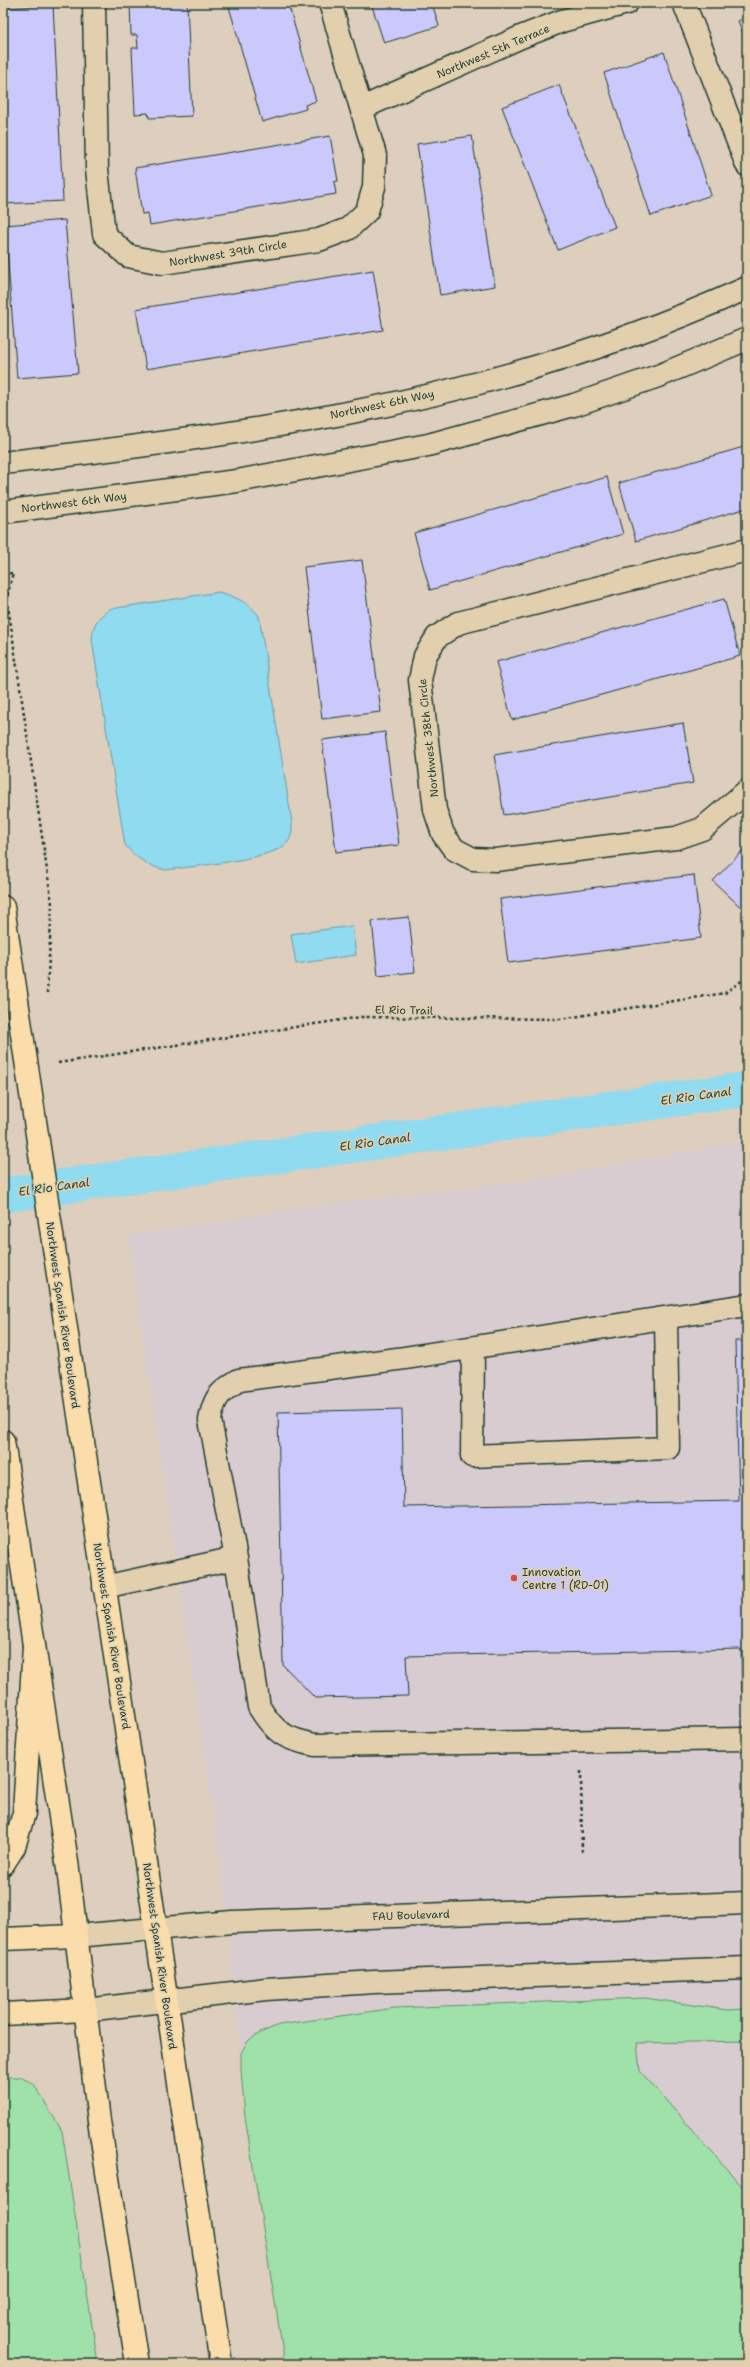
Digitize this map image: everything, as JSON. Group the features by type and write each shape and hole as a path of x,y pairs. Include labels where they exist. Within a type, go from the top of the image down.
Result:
{"main road":[{"name":"Northwest Spanish River Boulevard","path":"3,907 35,1118 56,1271 221,2364"},
{"path":"3,1441 76,1936 99,2121 138,2364"},
{"path":"3,1864 14,1847 24,1812 34,1646"},
{"path":"3,1939 76,1936"},
{"path":"3,2014 86,2010"}],"street":[{"name":"Northwest 39th Circle","path":"94,3 97,169 104,234 128,256 162,263 319,240 348,229 367,211 374,187 375,155 330,3"},
{"name":"Northwest 5th Terrace","path":"362,108 562,21 627,3"},
{"path":"684,3 747,165"},
{"name":"Northwest 6th Way","path":"3,463 229,433 348,413 445,391 507,375 577,354 747,288"},
{"name":"Northwest 6th Way","path":"3,512 237,481 428,445 574,405 661,375 747,339"},
{"name":"Northwest 38th Circle","path":"747,550 458,622 437,637 425,656 420,680 435,810 443,834 454,849 473,859 496,860 676,838 702,829 747,791"},
{"path":"747,1305 473,1348 239,1380 224,1389 213,1403 210,1420 236,1558 259,1707 269,1724 282,1735 315,1745 581,1740 747,1739"},
{"path":"473,1348 472,1456 668,1448 666,1318"},
{"path":"104,1587 236,1558"},
{"name":"FAU Boulevard","path":"76,1936 232,1922 747,1903"},
{"path":"86,2010 266,1989 374,1982 747,1968"}],"path":[{"path":"3,574 13,573 8,593 8,606 52,904 47,998"},
{"name":"El Rio Trail","path":"57,1058 58,1065 361,1017 560,1019 725,993 747,977"},
{"path":"581,1740 582,1854"}],"shaded area":[{"path":"747,1140 747,2364 285,2364 245,2117 241,2053 220,1859 128,1236 311,1206 532,1180"}],"green space":[{"path":"645,1998 727,2010 747,2009 747,2041 637,2043 640,2071 747,2192 747,2364 285,2364 245,2117 241,2053 248,2041 260,2033 279,2025 395,2008"},
{"path":"3,2077 20,2077 34,2084 62,2131 98,2364 3,2364"}],"water":[{"path":"219,592 241,601 255,611 259,616 292,823 291,835 285,845 263,855 229,862 166,870 143,861 125,845 92,640 93,630 96,622 110,609"},
{"path":"352,926 356,955 296,964 291,934"}],"building":[{"path":"130,3 187,3 192,116 149,118 148,113 135,114 132,48 138,48 137,35 131,35"},
{"path":"228,3 288,3 316,101 305,105 306,109 262,122"},
{"path":"371,3 432,3 439,26 384,43"},
{"path":"53,5 63,201 3,204 3,8"},
{"path":"747,17 747,43 738,21"},
{"path":"664,52 711,195 651,216 604,73"},
{"path":"559,85 615,227 558,250 502,107"},
{"path":"330,136 338,181 334,182 336,194 150,225 148,213 142,214 135,168"},
{"path":"472,136 495,286 440,295 417,144"},
{"path":"65,220 78,373 17,378 5,225"},
{"path":"373,270 383,330 146,369 136,309"},
{"path":"747,446 747,508 636,541 619,483"},
{"path":"607,477 623,534 430,590 414,533"},
{"path":"362,560 381,712 322,719 304,567"},
{"path":"724,599 740,656 512,720 496,662"},
{"path":"683,723 693,783 504,815 494,755"},
{"path":"385,732 399,845 336,852 322,740"},
{"path":"747,846 747,913 713,881"},
{"path":"694,875 701,938 508,963 500,899"},
{"path":"409,917 415,972 378,976 372,921"},
{"name":"Innovation Centre 1 (RD-01)","path":"735,1341 747,1341 747,1691 742,1691 741,1649 406,1656 408,1696 315,1698 283,1665 278,1412 402,1409 404,1507 739,1501"}],"waterway":[{"name":"El Rio Canal","path":"3,1195 747,1089"}],"place":[{"name":"Innovation Centre 1 (RD-01)","path":"514,1578"}]}
